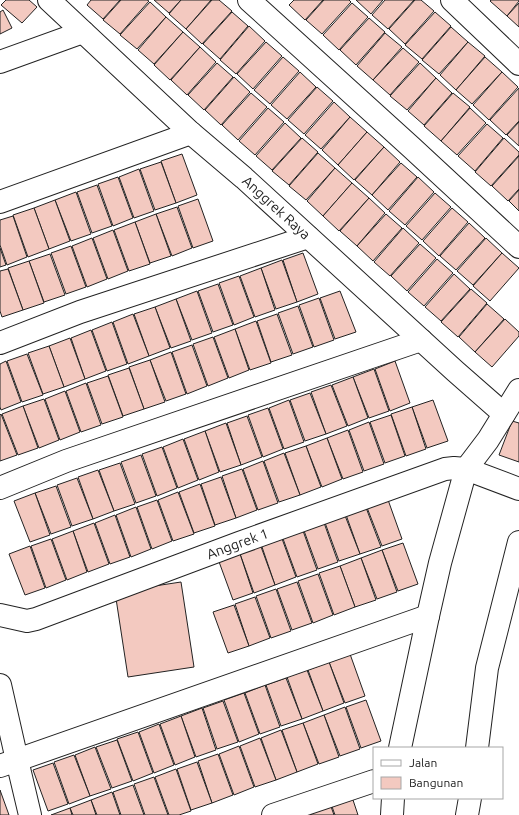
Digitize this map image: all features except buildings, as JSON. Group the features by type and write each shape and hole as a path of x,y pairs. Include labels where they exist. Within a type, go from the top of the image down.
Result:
{"street":[{"name":"Anggrek Raya","path":"49,0 191,133 244,178 504,414"},
{"path":"249,0 519,247"},
{"path":"452,0 519,64"},
{"path":"0,62 83,32"},
{"path":"0,202 191,133"},
{"path":"0,343 80,312 308,237"},
{"path":"0,488 66,460 421,340"},
{"path":"400,747 440,564 470,471 519,390"},
{"name":"Anggrek 1","path":"0,615 27,621 36,619 432,473 454,468 470,471"},
{"path":"470,471 518,488"},
{"path":"477,747 487,668 519,542"},
{"path":"8,763 428,616"},
{"path":"0,685 8,763 30,815"},
{"path":"273,815 373,781"},
{"path":"392,815 393,799"},
{"path":"467,815 470,799"}]}
